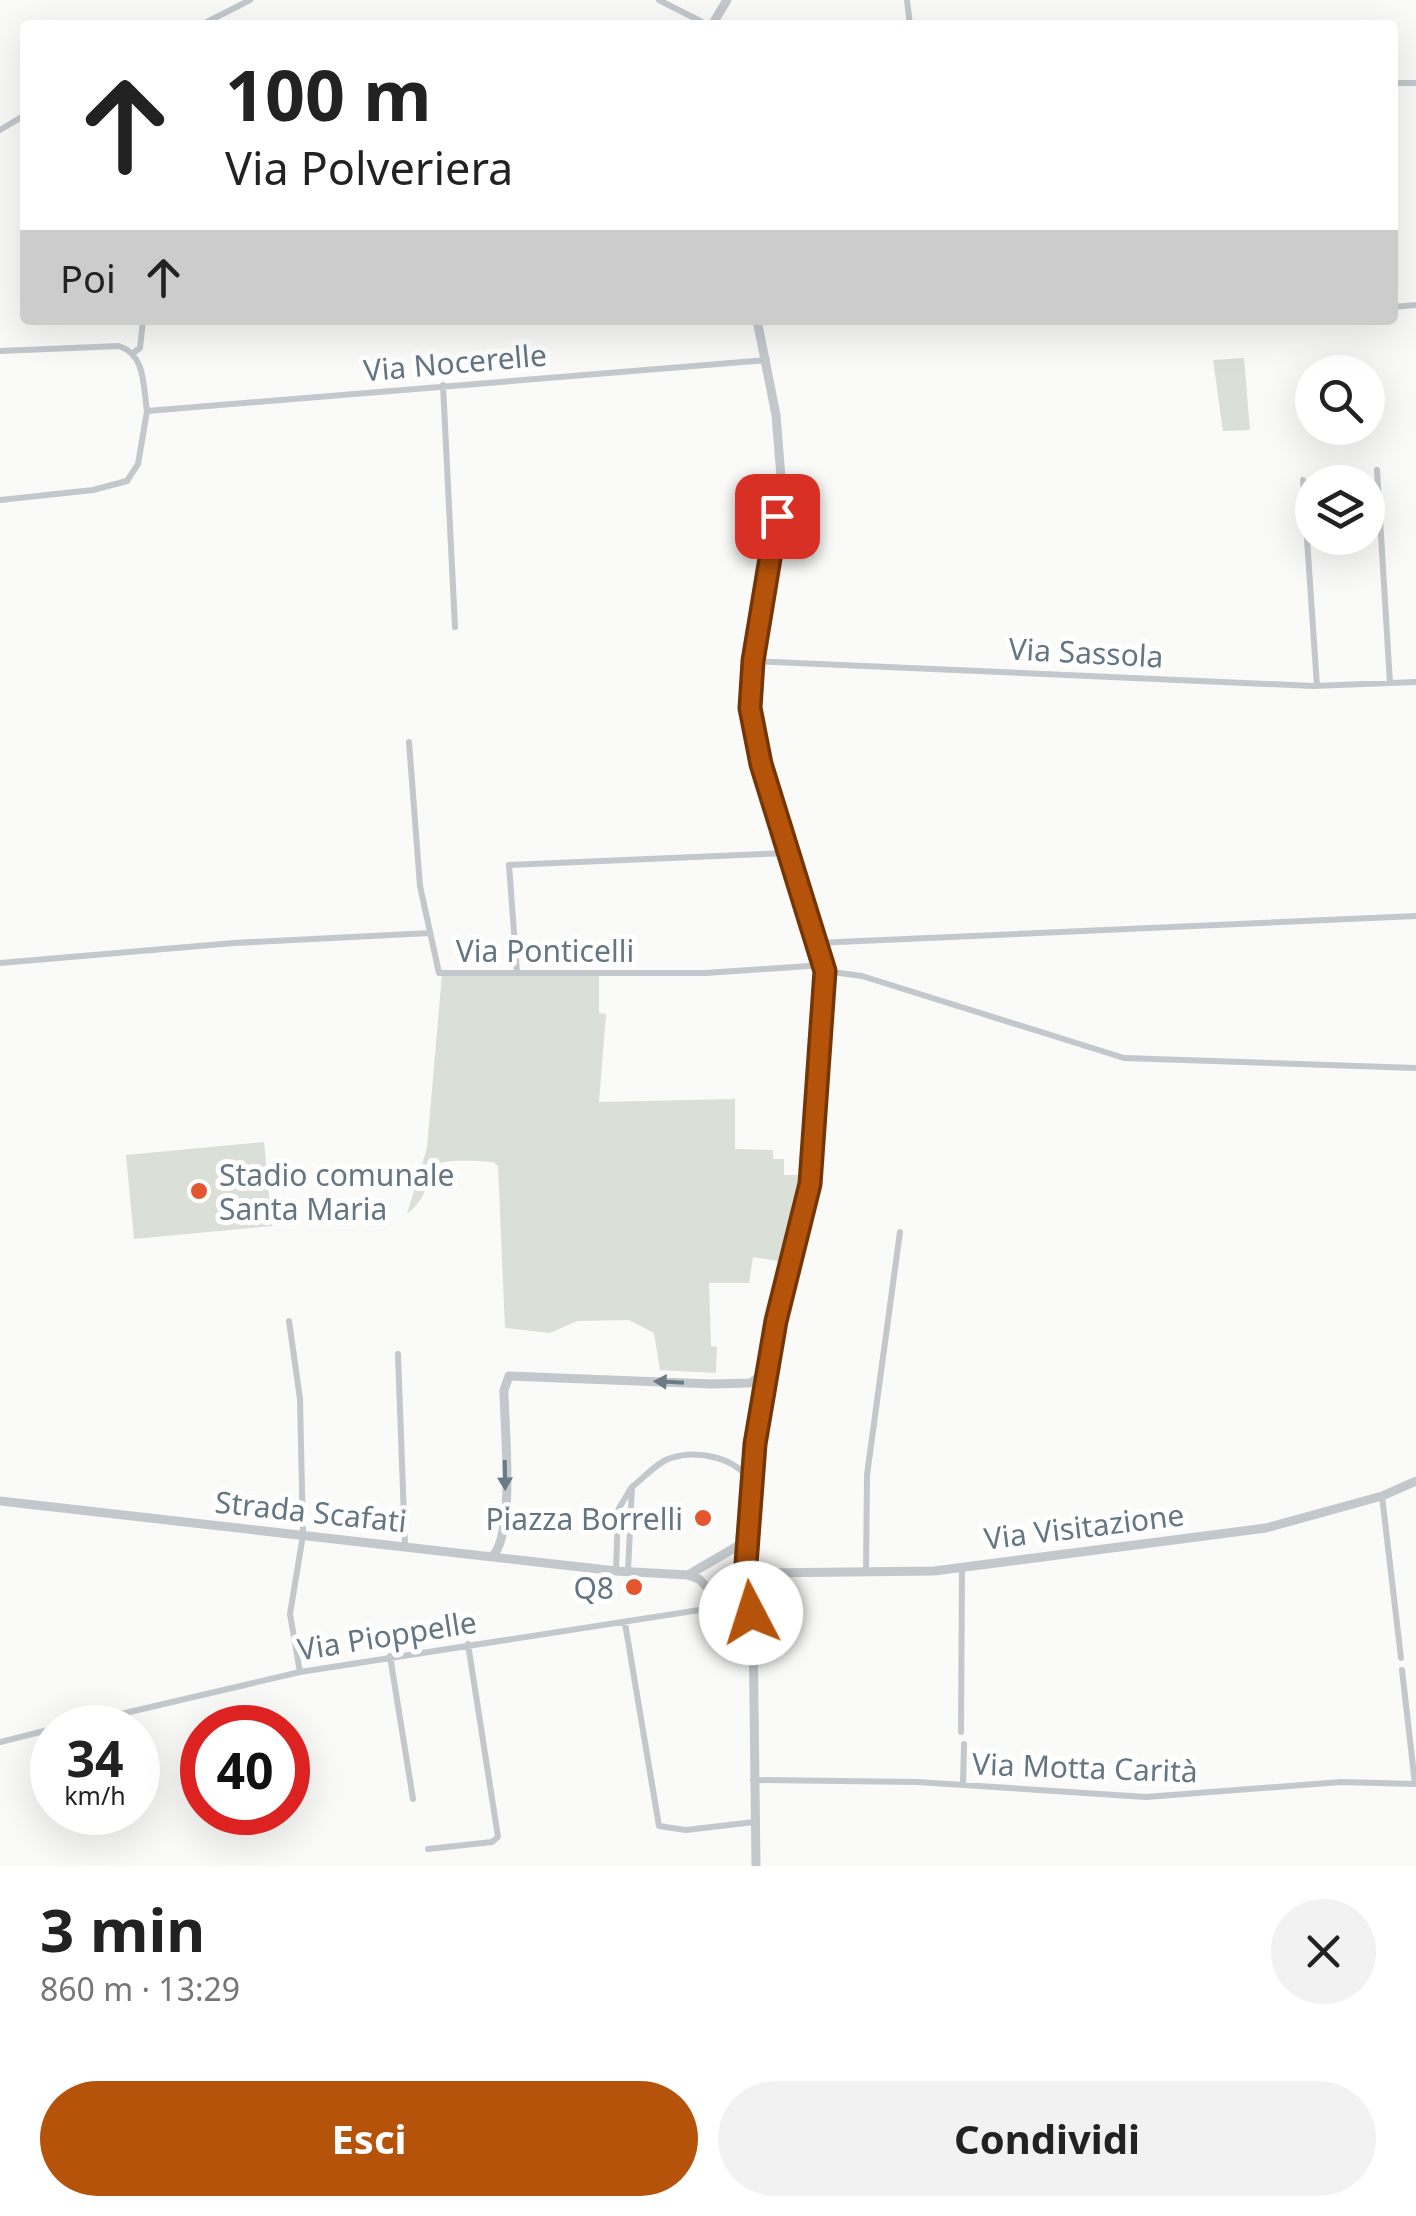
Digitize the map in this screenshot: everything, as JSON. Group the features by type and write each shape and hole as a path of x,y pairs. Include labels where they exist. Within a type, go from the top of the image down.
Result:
{"street":[{"path":"211,20 250,0"},
{"path":"659,0 700,20"},
{"path":"133,353 140,348 142,325"},
{"path":"756,1866 748,1540 751,1482 764,1374 810,1184 824,968 761,764 750,708 753,661 774,556 781,477 768,360 758,325"},
{"path":"0,351 119,346 140,362 147,412 138,464 127,481 94,490 0,500"},
{"name":"Via Nocerelle","path":"147,412 768,360"},
{"path":"442,385 455,627"},
{"path":"1308,555 1317,686"},
{"path":"1382,555 1390,683"},
{"name":"Via Sassola","path":"753,661 1317,686 1416,682"},
{"name":"Via Ponticelli","path":"409,742 420,886 439,973 705,973 824,968 862,976 1124,1058 1416,1068"},
{"path":"517,973 508,864 788,853"},
{"path":"816,942 1416,916"},
{"path":"0,962 430,932"},
{"path":"866,1573 867,1474 900,1232"},
{"path":"289,1321 300,1399 303,1536 290,1614 300,1672"},
{"path":"398,1354 405,1546"},
{"path":"492,1556 501,1546 504,1390 510,1376 750,1383 764,1374"},
{"path":"750,1383 762,1394"},
{"path":"749,1606 724,1606 700,1579 688,1575 616,1571 618,1510 632,1488 674,1456 734,1462 751,1482"},
{"name":"Via Visitazione","path":"751,1573 866,1573 962,1567 1266,1528 1382,1496 1416,1481"},
{"path":"628,1572 632,1488"},
{"path":"1382,1496 1401,1658"},
{"name":"Strada Scafati","path":"0,1502 616,1571"},
{"path":"688,1575 748,1540"},
{"path":"961,1732 962,1567"},
{"name":"Via Pioppelle","path":"159,1705 300,1672 390,1656 724,1606"},
{"path":"625,1623 659,1826 686,1830 754,1822"},
{"path":"428,1850 492,1842 498,1837 468,1644"},
{"path":"390,1656 413,1800"},
{"path":"1402,1670 1416,1784"},
{"path":"0,1742 30,1735"},
{"path":"963,1785 964,1744"},
{"name":"Via Motta Carità","path":"752,1780 963,1785 1146,1797 1341,1782 1416,1784"}],"shaded area":[{"path":"1244,358 1250,430 1223,431 1213,360"},
{"path":"442,974 599,975 599,1013 606,1014 599,1102 735,1099 735,1149 773,1150 773,1159 784,1159 784,1175 804,1175 783,1262 753,1257 749,1283 709,1283 711,1346 717,1347 716,1373 660,1370 654,1333 629,1320 577,1321 550,1333 505,1328 498,1166 493,1162 443,1162 433,1166 425,1190 407,1214 427,1148"},
{"name":"Stadio comunale Santa Maria","path":"264,1142 272,1226 134,1239 126,1155"}],"place":[{"name":"Stadio comunale Santa Maria","path":"199,1191"},
{"name":"Piazza Borrelli","path":"703,1518"},
{"name":"Q8","path":"634,1587"}],"route":[{"path":"751,1613 751,1573 746,1564 755,1444 764,1374 814,1159 825,971 761,764 750,708 753,661 774,556 777,516"}]}
